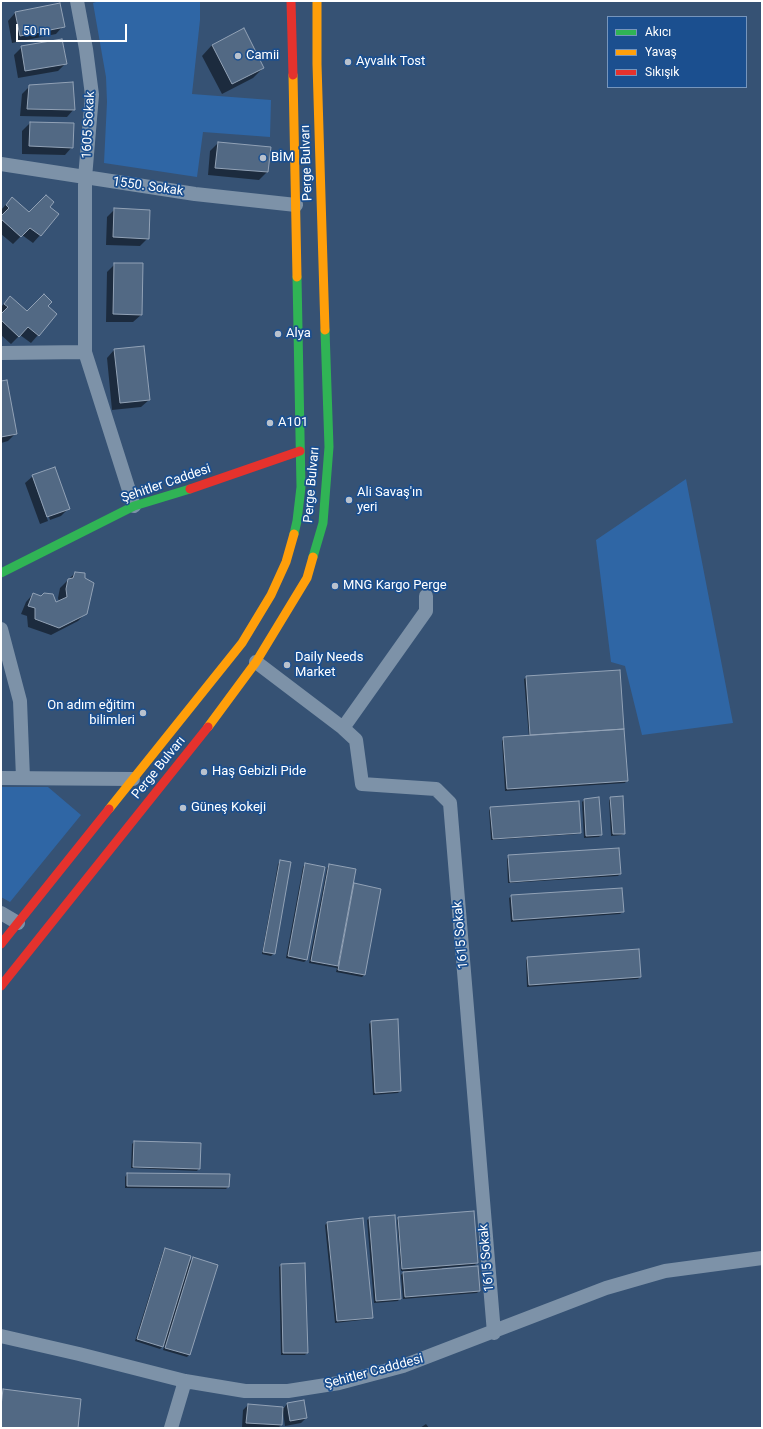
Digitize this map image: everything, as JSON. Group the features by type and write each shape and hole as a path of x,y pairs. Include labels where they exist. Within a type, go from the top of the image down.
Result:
{"main road":[{"name":"Perge Bulvarı","path":"1,944 132,779 176,727 242,644 271,595 286,562 297,521 301,487 291,1"},
{"name":"Perge Bulvarı","path":"1,986 196,743 256,662 307,578 324,523 329,447 317,72 317,1"},
{"name":"Şehitler Caddesi","path":"1,573 134,506 202,485 300,451"}],"street":[{"name":"1605 Sokak","path":"77,1 86,49 92,96 85,178 84,352 134,506"},
{"name":"1550. Sokak","path":"1,164 195,194 296,205"},
{"path":"1,353 84,352"},
{"path":"343,728 426,610 426,596"},
{"path":"1,629 20,700 23,778"},
{"name":"1615 Sokak","path":"256,662 343,728 356,740 362,784 436,788 450,803 494,1333"},
{"path":"1,778 132,779"},
{"path":"1,913 18,923"},
{"name":"Şehitler Cadddesi","path":"1,1336 52,1347 185,1381 245,1391 288,1391 339,1383 404,1366 494,1333 606,1288 665,1271 762,1258"},
{"path":"171,1428 185,1381"}],"shaded area":[{"path":"99,1 200,1 200,20 192,94 271,100 270,137 203,132 197,177 104,163 107,102 106,77 93,3"},
{"path":"686,479 733,723 642,735 625,666 611,662 596,540"},
{"path":"1,787 48,787 81,815 10,902 1,897"}],"building":[{"path":"60,3 65,27 20,36 15,12"},
{"name":"Camii","path":"244,28 264,68 232,84 212,45"},
{"path":"62,39 67,64 25,71 21,46"},
{"path":"73,82 75,110 27,109 29,85"},
{"path":"30,122 74,123 73,148 29,146"},
{"path":"218,142 271,147 268,172 215,168"},
{"path":"46,195 54,202 50,207 59,214 41,236 30,228 21,237 1,219 1,216 9,208 6,205 12,197 29,212"},
{"path":"114,208 150,210 149,239 113,237"},
{"path":"114,263 143,263 142,315 113,314"},
{"path":"44,294 52,302 48,306 57,314 39,336 28,327 19,337 1,320 1,314 8,307 4,304 10,296 27,311"},
{"path":"144,346 150,400 120,403 114,349"},
{"path":"7,380 17,434 1,437 1,381"},
{"path":"55,467 70,509 47,517 32,475"},
{"path":"75,572 85,573 85,578 94,583 87,614 59,628 35,619 35,608 28,606 33,593 41,596 44,593 53,594 56,602 67,597 66,589 68,579 73,578"},
{"path":"620,670 624,729 530,735 526,676"},
{"path":"624,729 628,781 507,789 503,737"},
{"path":"623,796 625,834 613,834 610,797"},
{"path":"599,797 602,835 586,836 584,799"},
{"path":"579,801 581,833 493,839 490,807"},
{"path":"619,848 621,874 510,882 508,855"},
{"path":"280,860 291,862 275,954 263,952"},
{"path":"305,863 325,867 307,960 288,956"},
{"path":"329,864 356,869 338,966 311,961"},
{"path":"354,883 381,889 365,975 338,970"},
{"path":"622,888 624,912 513,920 511,895"},
{"path":"639,949 641,977 529,985 527,957"},
{"path":"398,1019 401,1091 375,1093 371,1021"},
{"path":"134,1141 201,1143 200,1169 133,1167"},
{"path":"127,1173 230,1174 229,1187 127,1186"},
{"path":"474,1211 478,1263 402,1269 398,1217"},
{"path":"395,1215 401,1299 376,1301 369,1217"},
{"path":"363,1218 373,1318 337,1321 327,1222"},
{"path":"165,1248 191,1256 163,1347 137,1339"},
{"path":"193,1257 218,1265 190,1355 165,1348"},
{"path":"305,1263 308,1353 283,1353 281,1264"},
{"path":"478,1266 480,1291 405,1297 403,1272"},
{"path":"3,1389 81,1399 78,1428 1,1428"},
{"path":"304,1400 307,1418 290,1421 287,1403"},
{"path":"248,1404 283,1407 282,1425 246,1423"}],"traffic: fast":[{"path":"294,534 301,487 297,277"},
{"path":"313,557 323,523 329,447 325,330"},
{"path":"1,573 134,506 190,489"}],"traffic: slow":[{"path":"317,1 317,64 325,330"},
{"path":"293,75 297,277"},
{"path":"109,809 242,643 271,595 286,562 294,534"},
{"path":"208,727 256,662 307,578 313,557"}],"traffic: jam":[{"path":"291,1 293,75"},
{"path":"190,489 300,451"},
{"path":"1,986 208,727"},
{"path":"1,944 109,809"}],"place":[{"name":"Camii","path":"238,56"},
{"name":"Ayvalık Tost","path":"348,62"},
{"name":"BİM","path":"263,158"},
{"name":"Alya","path":"278,334"},
{"name":"A101","path":"270,423"},
{"name":"Ali Savaş'ın yeri","path":"349,500"},
{"name":"MNG Kargo Perge","path":"335,586"},
{"name":"Daily Needs Market","path":"287,665"},
{"name":"On adım eğitim bilimleri","path":"143,713"},
{"name":"Haş Gebizli Pide","path":"204,772"},
{"name":"Güneş Kokeji","path":"183,808"}]}
